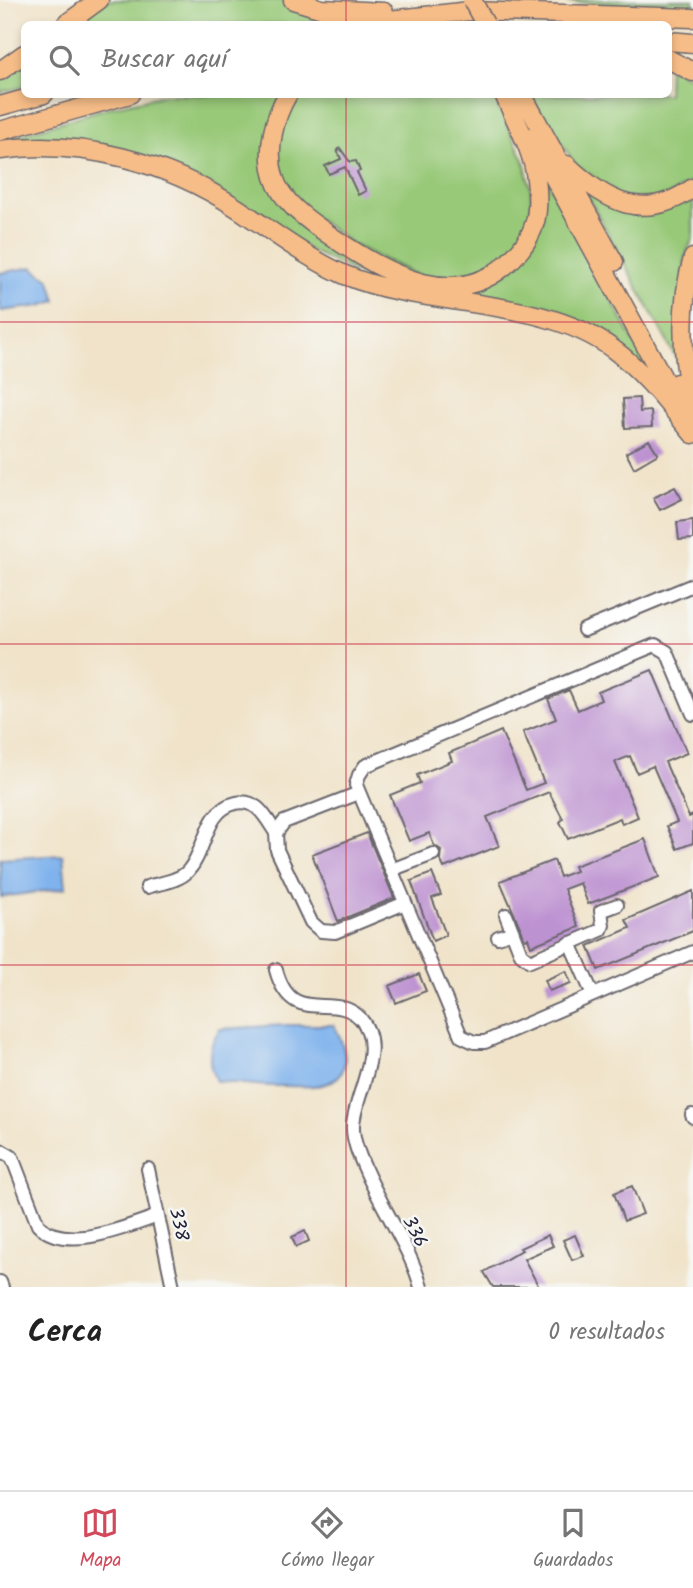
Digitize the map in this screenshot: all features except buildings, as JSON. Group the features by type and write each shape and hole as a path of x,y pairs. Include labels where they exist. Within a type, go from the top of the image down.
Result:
{"highway":[{"path":"70,21 99,0"},
{"path":"293,0 322,9 489,18 693,18"},
{"path":"460,0 470,21"},
{"path":"472,0 489,18"},
{"path":"489,18 555,0"},
{"path":"376,21 429,14"},
{"path":"672,41 693,43"},
{"path":"0,71 21,56"},
{"path":"672,61 693,72"},
{"path":"0,106 29,98"},
{"path":"0,131 116,98"},
{"path":"286,98 277,117 272,156 274,177 288,200 307,220 367,259 421,284 454,287 478,282 497,272 518,253 535,227 538,203 536,176 508,98"},
{"path":"508,98 693,434"},
{"path":"524,98 693,414"},
{"path":"0,150 57,147 153,166 196,185 235,207 304,253 343,274 382,286 541,318 578,330 613,349 655,389 693,434"},
{"path":"558,157 599,192 630,205 656,206 672,201 693,188"},
{"path":"693,258 686,283 684,334 687,376 693,404"}],"street":[{"path":"584,630 693,585"},
{"path":"693,714 667,652 655,646 365,766 356,785 461,1037 474,1042 485,1042 693,953"},
{"path":"276,833 284,822 359,793"},
{"path":"147,887 172,880 187,872 216,814 238,802 250,802 261,810 276,833 277,850 288,874 311,922 321,931 335,932 405,903"},
{"path":"391,870 433,854"},
{"path":"506,915 521,954 530,961 601,930 601,911 617,905"},
{"path":"498,937 513,932"},
{"path":"570,943 593,995"},
{"name":"336","path":"276,970 281,988 292,1000 312,1006 345,1009 360,1018 370,1036 371,1050 353,1127 359,1155 421,1287"},
{"path":"0,1150 12,1157 38,1225 58,1237 71,1238 113,1231 158,1216"},
{"name":"338","path":"148,1169 173,1287"}],"green space":[{"path":"105,0 282,0 299,9 339,18 319,21 77,21"},
{"path":"693,0 693,9 566,2"},
{"path":"21,59 21,88 0,92 0,73"},
{"path":"672,68 693,80 693,181 660,200 621,197 576,165 531,98 672,98"},
{"path":"151,98 282,98 266,146 301,221 452,291 531,243 536,160 652,375 594,332 357,273 313,252 242,206 59,142 0,141 103,109"},
{"path":"293,98 494,98 524,160 531,192 531,217 520,241 478,277 441,281 413,275 353,244 312,215 289,190 280,172 276,151 281,123"},
{"path":"581,184 618,207 693,195 693,237 685,258 681,367"}],"water":[{"path":"32,267 50,280 56,301 40,306 0,311 0,273"},
{"path":"63,855 66,888 1,897 0,859"},
{"path":"334,1025 345,1056 345,1064 338,1077 325,1084 309,1086 216,1081 210,1054 220,1029"}]}
